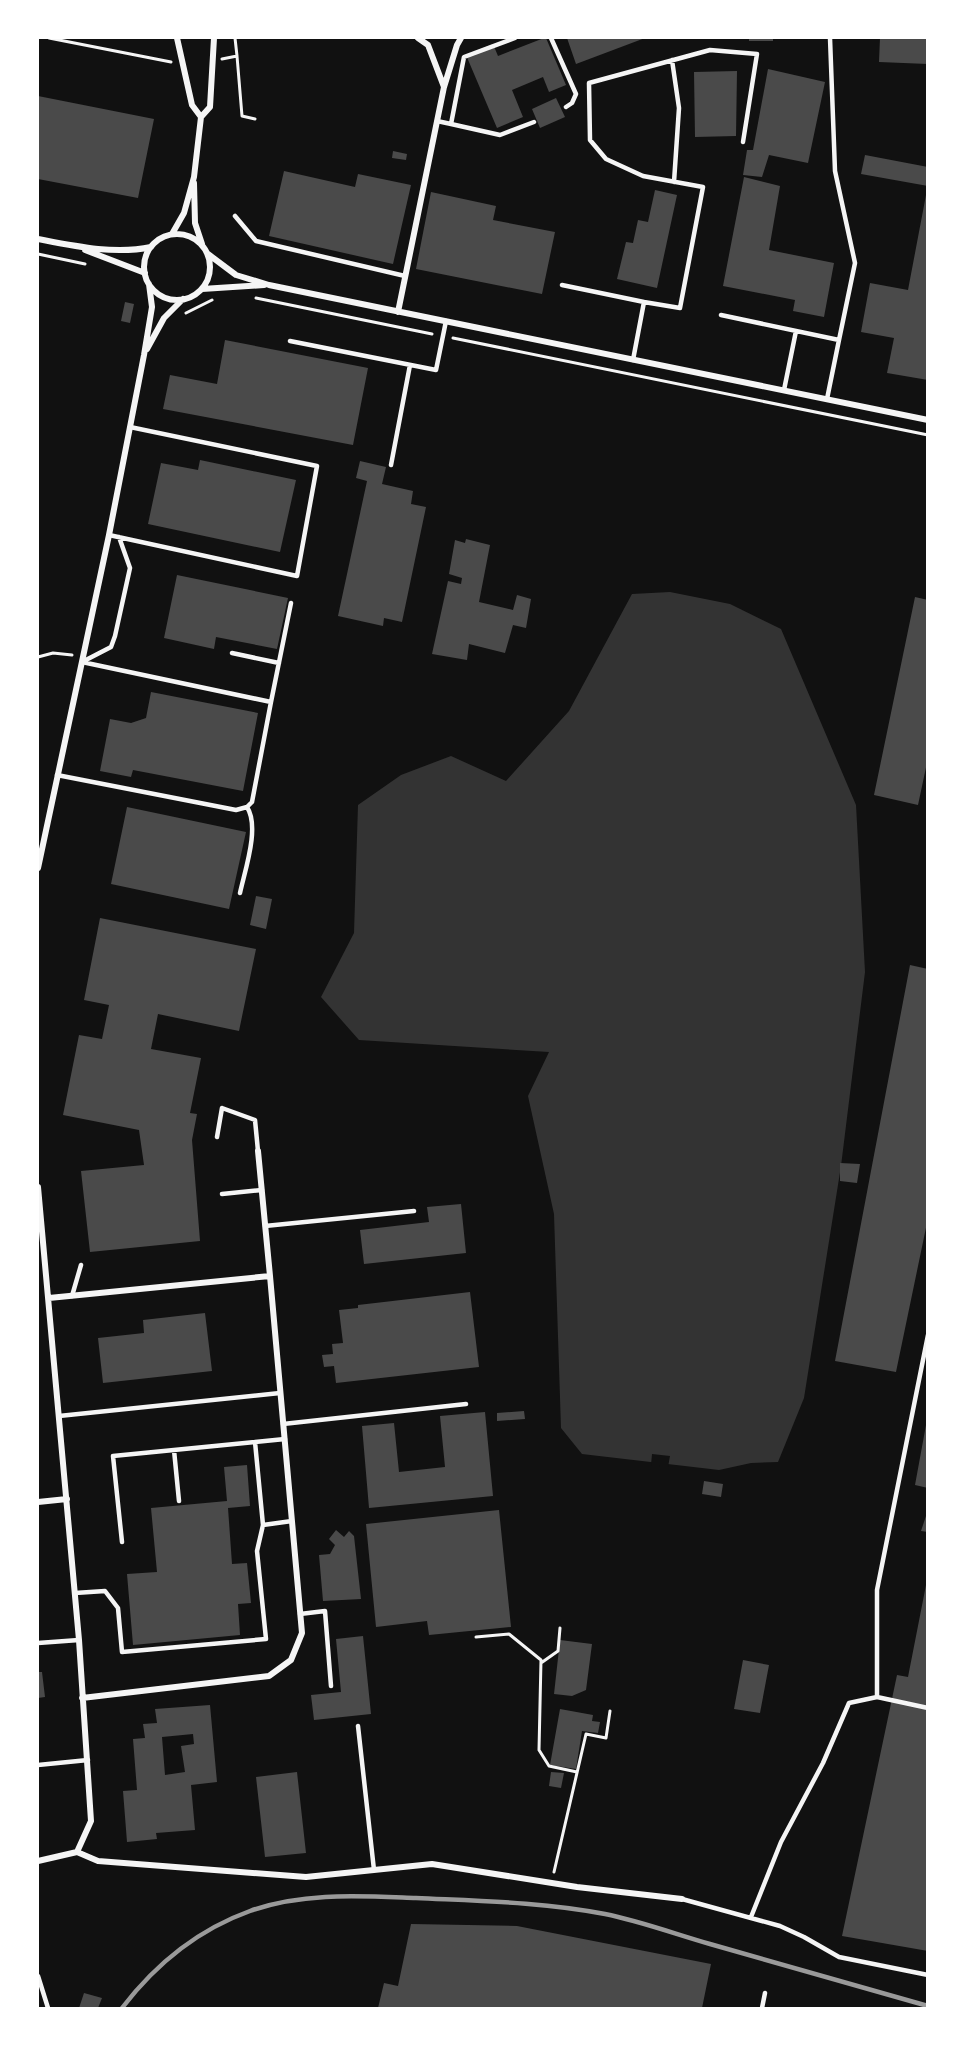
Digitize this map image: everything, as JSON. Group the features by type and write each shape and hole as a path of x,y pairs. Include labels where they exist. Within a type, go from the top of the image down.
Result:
{"street":[{"path":"177,38 192,105 201,117"},
{"path":"149,284 156,292 172,299 183,299 193,296 202,289 209,276 208,254 195,223 194,177 201,117 210,107 214,38"},
{"path":"418,38 428,45 444,87"},
{"path":"398,312 444,87 461,38"},
{"path":"172,234 184,213 194,177"},
{"path":"38,868 109,535 144,355 152,307 145,273 145,261 151,247 160,238 172,234 184,234 195,238 202,244"},
{"path":"38,239 76,247 145,273"},
{"path":"76,247 135,250 151,247"},
{"path":"208,254 236,275 269,285 927,420"},
{"path":"202,289 269,285"},
{"path":"144,355 167,315 183,299"},
{"path":"82,1698 269,1676 291,1660 302,1633 258,1151"},
{"path":"38,1187 88,1760 91,1821 77,1852"},
{"path":"49,1298 270,1276"},
{"path":"38,1502 67,1500"},
{"path":"38,1861 77,1852 98,1861 306,1877 432,1864 552,1883 682,1899"}],"lane":[{"path":"451,124 464,57 515,38"},
{"path":"551,38 576,94 572,103 566,107"},
{"path":"827,399 855,263 835,171 830,38"},
{"path":"562,285 680,308 703,187 643,176 606,159 590,140 590,83 710,50 758,54 743,142"},
{"path":"672,60 679,108 674,182"},
{"path":"437,121 500,135 534,122"},
{"path":"235,216 256,241 405,276"},
{"path":"633,360 644,302"},
{"path":"721,315 839,340"},
{"path":"290,341 436,370 446,321"},
{"path":"784,390 796,331"},
{"path":"391,465 410,365"},
{"path":"109,535 297,576 317,466 130,427"},
{"path":"82,660 111,647 115,636 130,568 119,537"},
{"path":"57,775 236,810 247,807 252,802 291,603"},
{"path":"232,653 279,663"},
{"path":"82,660 271,702"},
{"path":"240,893 254,826 247,807"},
{"path":"217,1137 222,1107 255,1120 258,1151"},
{"path":"222,1194 262,1190"},
{"path":"265,1226 414,1211"},
{"path":"72,1296 81,1265"},
{"path":"877,1697 877,1590 927,1335"},
{"path":"59,1416 280,1393"},
{"path":"283,1424 466,1404"},
{"path":"122,1542 113,1456 285,1438"},
{"path":"75,1593 105,1591 118,1608 122,1652 266,1639 256,1551 263,1525 255,1442"},
{"path":"174,1450 178,1501"},
{"path":"263,1525 292,1521"},
{"path":"300,1614 325,1611 331,1686"},
{"path":"38,1644 79,1640"},
{"path":"751,1917 781,1842 823,1763 849,1703 877,1697 927,1708"},
{"path":"358,1726 374,1870"},
{"path":"38,1765 88,1760"},
{"path":"682,1899 780,1926 839,1957 927,1975"},
{"path":"38,1976 48,2008"},
{"path":"762,2008 765,1994"}],"path":[{"path":"235,38 237,56"},
{"path":"38,254 96,266"},
{"path":"167,315 192,312 218,296"},
{"path":"247,297 927,435"},
{"path":"38,657 53,653 82,660"},
{"path":"541,1663 558,1652 560,1629"},
{"path":"476,1637 509,1634 541,1660 540,1750 549,1766 577,1772"},
{"path":"552,1883 586,1734 606,1738 610,1711"}],"shaded area":[{"path":"670,592 730,604 781,629 856,805 865,972 841,1166 804,1398 778,1462 751,1463 719,1470 582,1454 561,1428 554,1214 528,1096 549,1052 359,1040 321,997 354,933 358,805 401,775 451,756 506,781 569,711 632,594"}],"pier":[{"path":"652,1454 670,1456 668,1467 651,1465"}],"building":[{"path":"546,38 566,85 549,92 543,77 512,90 523,117 497,128 466,55 493,44 498,56"},
{"path":"567,38 645,38 576,64"},
{"path":"749,38 773,38 773,41 749,41"},
{"path":"880,38 928,38 928,64 879,62"},
{"path":"768,69 825,82 808,163 769,155 762,177 743,175 747,150 753,150"},
{"path":"737,71 736,136 695,137 694,72"},
{"path":"38,96 154,119 138,198 38,179"},
{"path":"556,98 565,117 540,128 532,109"},
{"path":"393,151 407,154 406,160 392,158"},
{"path":"865,155 928,167 928,186 861,174"},
{"path":"284,171 355,187 358,174 411,185 393,264 269,236"},
{"path":"744,177 780,186 769,250 834,263 824,317 793,311 795,300 723,286"},
{"path":"655,190 677,195 657,288 617,279 626,242 633,243 638,220 648,222"},
{"path":"431,192 496,206 493,220 555,232 542,294 416,269"},
{"path":"926,195 928,195 928,380 887,373 894,338 861,332 870,283 908,290"},
{"path":"125,302 134,304 130,323 121,321"},
{"path":"225,340 368,368 353,445 163,409 170,375 217,384"},
{"path":"200,460 296,480 280,552 148,524 161,463 198,470"},
{"path":"360,461 386,467 382,484 413,491 411,504 426,507 402,622 384,618 383,626 338,616 367,481 356,478"},
{"path":"466,539 490,545 479,602 513,610 517,595 531,599 526,628 513,625 505,653 469,644 467,660 432,654 448,581 461,584 462,578 449,574 455,540 465,543"},
{"path":"177,575 288,598 277,649 216,637 214,649 164,638"},
{"path":"915,597 928,600 928,758 918,805 874,795"},
{"path":"151,692 258,713 243,791 133,770 131,777 100,771 110,719 131,723 146,718"},
{"path":"127,807 246,832 229,909 111,884"},
{"path":"256,896 272,899 266,929 250,925"},
{"path":"100,918 256,949 239,1031 158,1014 151,1049 201,1058 190,1113 197,1114 192,1140 200,1241 90,1252 81,1171 144,1165 139,1130 63,1115 79,1035 102,1039 109,1005 84,1000"},
{"path":"910,965 928,969 928,1218 896,1372 835,1361"},
{"path":"840,1163 860,1164 857,1183 840,1181"},
{"path":"461,1204 466,1253 364,1264 360,1230 429,1222 427,1207"},
{"path":"470,1292 479,1367 336,1383 334,1366 324,1367 322,1355 333,1354 332,1344 343,1343 339,1310 358,1308 358,1305"},
{"path":"205,1313 212,1371 103,1383 98,1338 144,1333 143,1320"},
{"path":"524,1411 525,1419 497,1421 497,1413"},
{"path":"485,1412 493,1496 369,1508 362,1426 394,1423 399,1472 445,1467 440,1416"},
{"path":"926,1425 928,1426 928,1488 915,1485"},
{"path":"247,1465 250,1506 228,1508 232,1564 247,1563 251,1603 238,1604 240,1635 133,1645 127,1574 157,1572 151,1508 227,1501 224,1467"},
{"path":"704,1481 723,1484 721,1497 702,1494"},
{"path":"499,1510 511,1627 429,1635 427,1621 376,1627 366,1524"},
{"path":"928,1513 928,1532 921,1531"},
{"path":"336,1530 344,1537 349,1531 354,1536 361,1599 323,1601 319,1555 330,1554 335,1545 329,1539"},
{"path":"926,1585 928,1585 928,1951 842,1936 897,1675 908,1677"},
{"path":"363,1636 371,1714 314,1720 311,1695 341,1692 336,1639"},
{"path":"560,1640 592,1644 586,1690 572,1696 554,1694"},
{"path":"743,1660 769,1665 760,1713 734,1709"},
{"path":"38,1672 42,1672 45,1697 38,1698"},
{"path":"210,1705 217,1782 191,1785 195,1830 156,1833 157,1839 127,1842 123,1791 137,1790 133,1739 145,1738 143,1724 157,1723 155,1709","holes":["193,1734 194,1744 181,1746 185,1772 165,1775 162,1737"]},
{"path":"560,1709 593,1715 592,1721 600,1722 598,1733 582,1731 576,1769 550,1765"},
{"path":"297,1772 306,1853 265,1857 256,1777"},
{"path":"551,1772 564,1773 561,1788 549,1786"},
{"path":"411,1924 517,1926 711,1964 702,2008 378,2008 384,1983 398,1986"},
{"path":"84,1993 102,1998 98,2008 79,2008"}],"railway":[{"path":"122,2008 163,1963 212,1928 270,1905 311,1898 353,1896 511,1903 605,1914 928,2006"}]}
